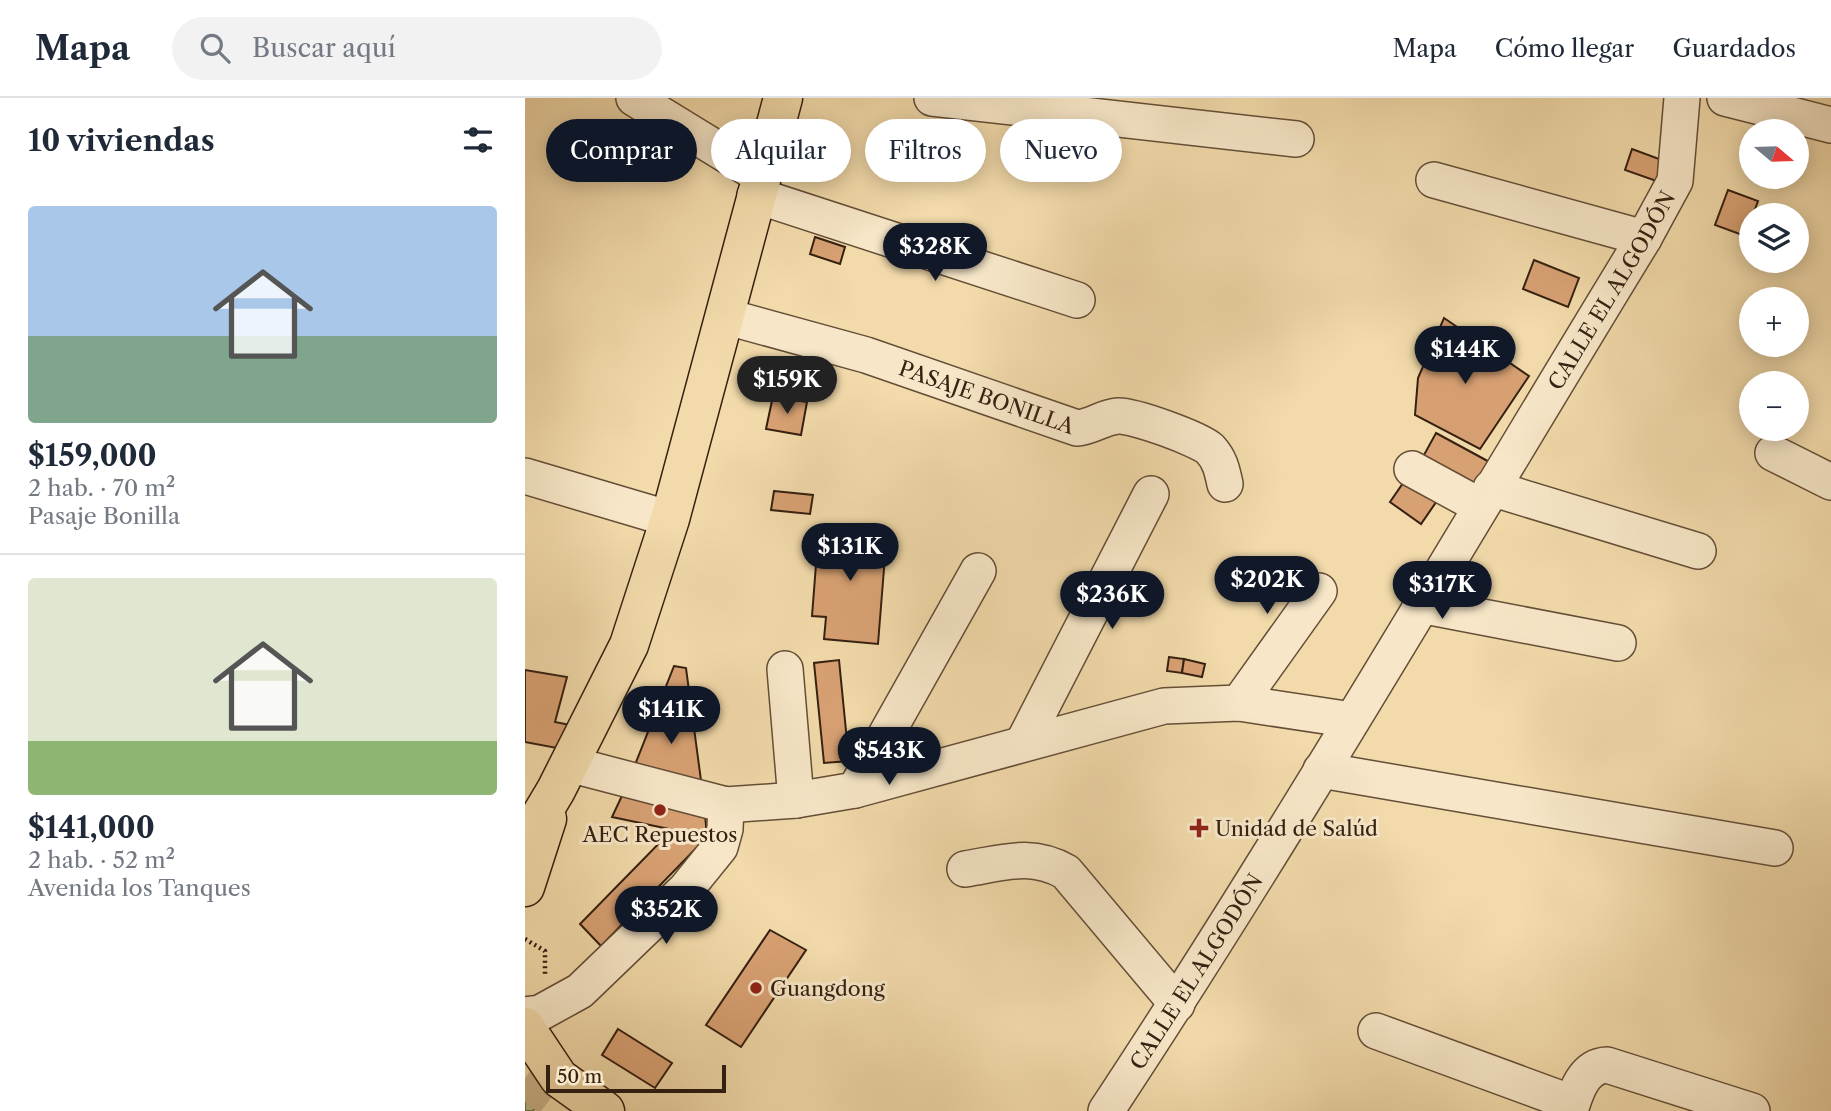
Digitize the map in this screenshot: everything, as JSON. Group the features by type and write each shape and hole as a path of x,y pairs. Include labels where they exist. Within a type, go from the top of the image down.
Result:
{"main road":[{"path":"525,842 563,777 629,645 670,519 783,98"},
{"path":"525,887 563,777"},
{"path":"525,1027 559,1078 605,1111"}],"street":[{"path":"634,98 758,186 1077,300"},
{"path":"932,98 1296,139"},
{"name":"CALLE EL ALGODÓN","path":"1106,1111 1177,1004 1352,720 1644,237 1675,181 1682,98"},
{"path":"1725,98 1831,125"},
{"path":"1434,180 1644,237"},
{"name":"PASAJE BONILLA","path":"724,316 866,355 1077,428 1091,428 1109,418 1132,417 1207,447 1219,461 1225,484"},
{"path":"1773,453 1831,482"},
{"path":"1412,469 1485,497 1698,551"},
{"path":"525,476 670,519"},
{"path":"1023,743 1151,494"},
{"path":"855,790 978,571"},
{"path":"1239,703 1319,591"},
{"path":"1420,605 1618,643"},
{"path":"785,669 796,800"},
{"path":"563,777 726,805 796,800 855,790 1164,706 1239,703 1352,720"},
{"path":"1321,770 1775,848"},
{"path":"525,1015 540,1013 580,991 686,889 720,847 726,805"},
{"path":"965,869 1030,859 1049,862 1066,872 1177,1004"},
{"path":"1376,1031 1571,1107 1586,1074 1596,1066 1607,1065 1752,1111"}],"green space":[{"path":"540,1077 553,1081 533,1111 525,1111 525,1103"}],"building":[{"path":"1632,149 1670,163 1662,183 1625,170"},
{"path":"1728,190 1758,201 1739,203 1739,234 1715,225"},
{"path":"815,237 845,247 840,264 810,254"},
{"path":"1534,260 1579,278 1568,307 1523,289"},
{"path":"1444,318 1529,376 1480,449 1415,415 1418,378"},
{"path":"773,396 807,402 801,435 766,429"},
{"path":"1436,433 1495,465 1477,497 1419,464"},
{"path":"1410,473 1441,495 1421,524 1390,502"},
{"path":"774,491 813,495 810,514 771,510"},
{"path":"819,526 887,531 878,644 824,639 826,617 812,616"},
{"path":"1169,657 1184,659 1182,673 1167,671"},
{"path":"1184,659 1205,664 1202,677 1182,673"},
{"path":"839,660 849,761 824,763 814,663"},
{"path":"674,666 686,668 704,803 627,785"},
{"path":"525,670 567,677 555,722 575,726 562,749 525,742"},
{"name":"AEC Repuestos","path":"627,785 704,803 707,837 612,817"},
{"path":"671,831 707,837 601,946 580,924"},
{"name":"Guangdong","path":"770,930 806,950 741,1047 706,1025"},
{"path":"618,1029 672,1063 655,1088 602,1055"}],"tunnel":[{"path":"525,1078 551,1098"}],"place":[{"name":"AEC Repuestos","path":"660,810"},
{"name":"Unidad de Salúd","path":"1199,828"},
{"name":"Guangdong","path":"756,988"}]}
